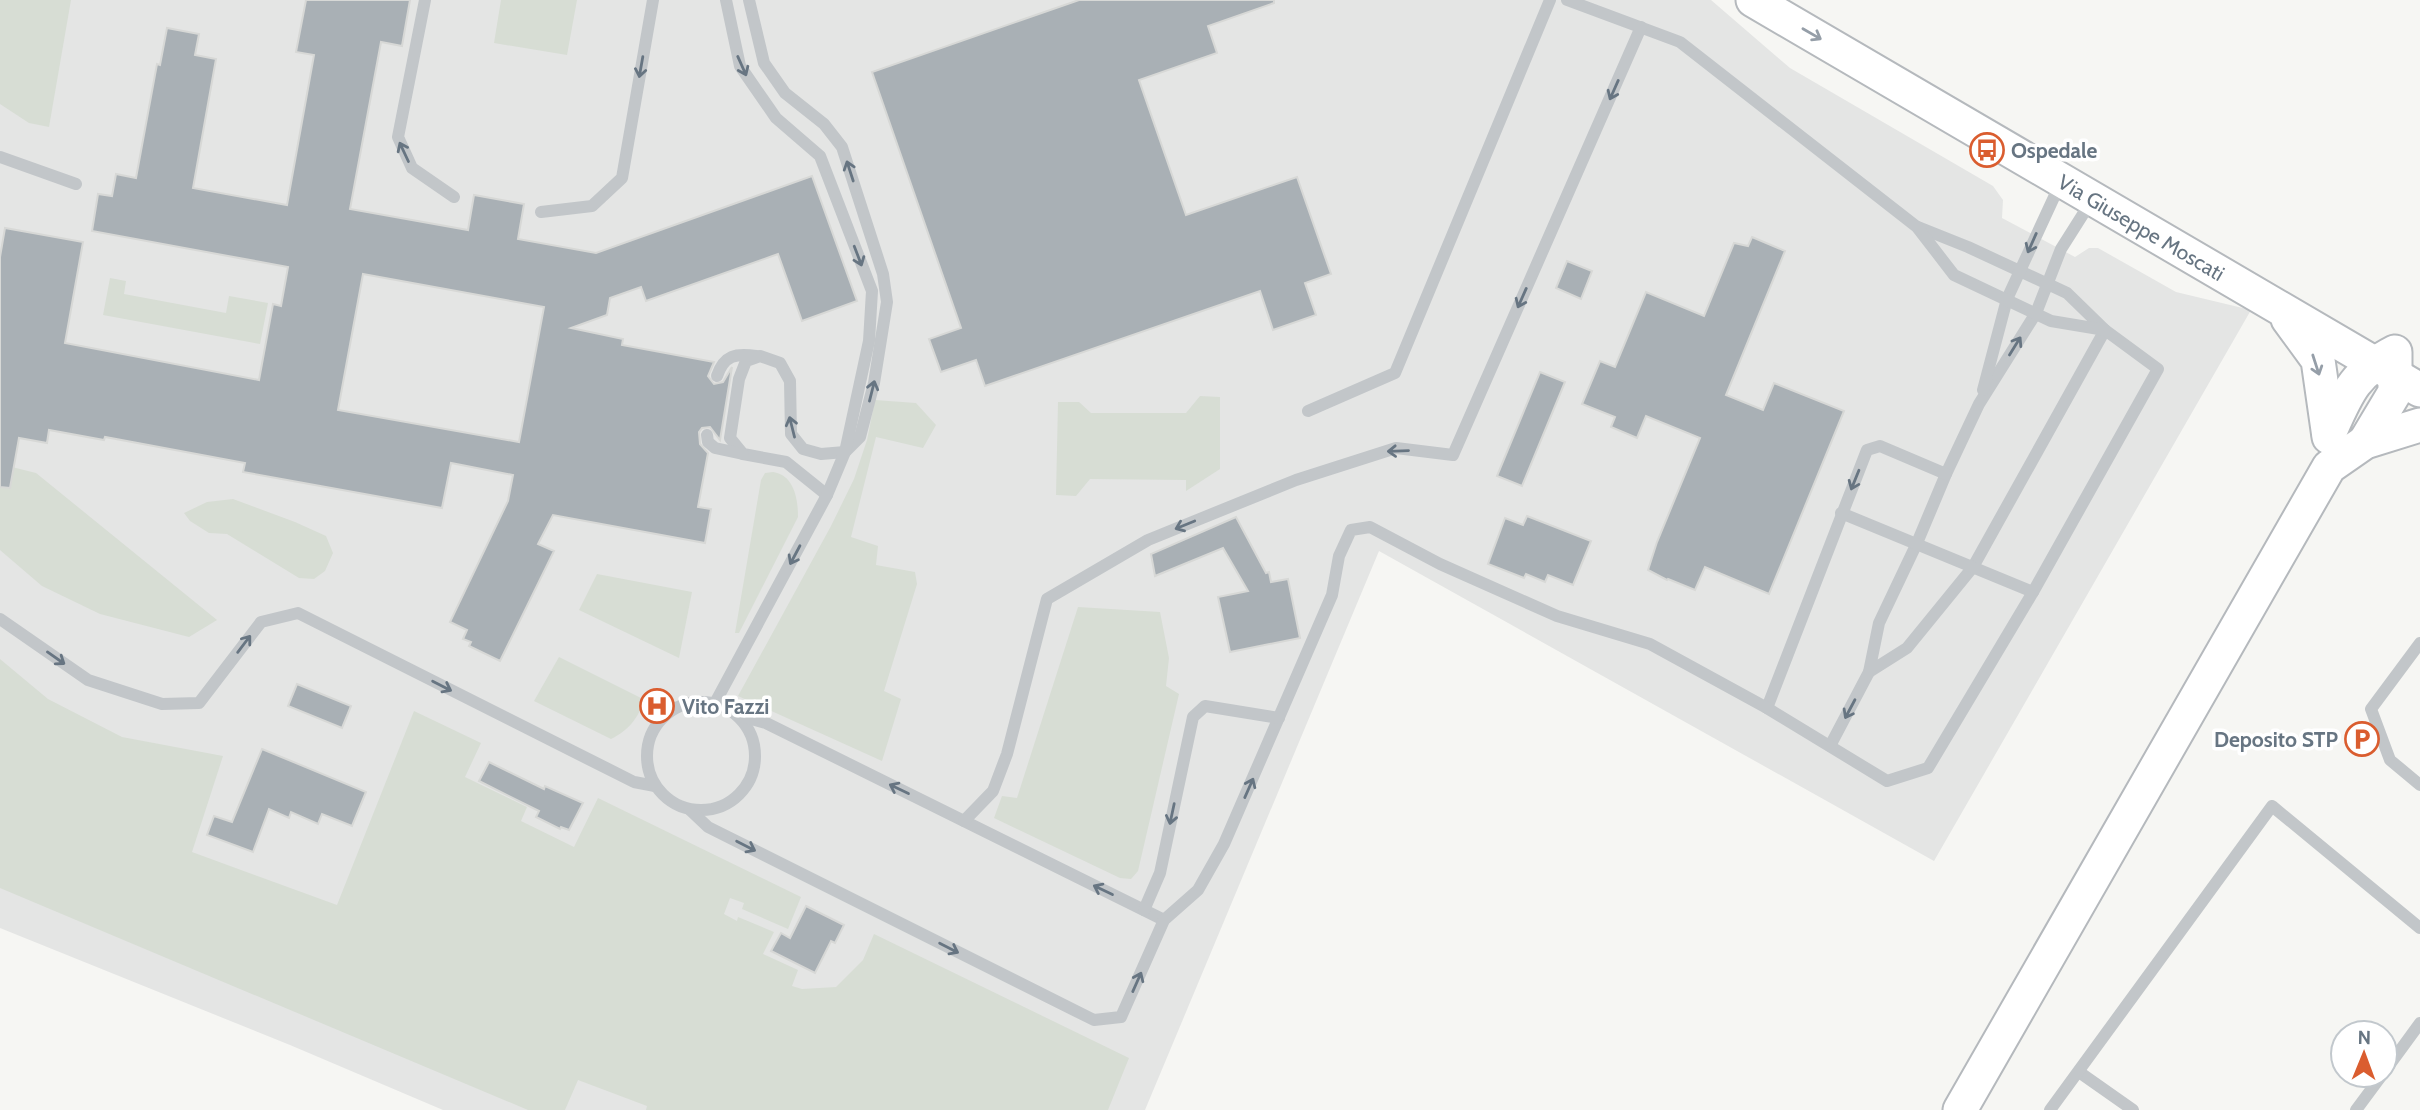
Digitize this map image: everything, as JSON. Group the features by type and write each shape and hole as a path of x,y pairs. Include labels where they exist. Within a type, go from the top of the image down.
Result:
{"street":[{"name":"Via Giuseppe Moscati","path":"1753,0 2280,308 2401,369"},
{"name":"Via Giuseppe Moscati","path":"1797,0 2401,369"},
{"path":"2280,308 2318,360 2329,434 2329,467"},
{"path":"2329,434 2346,396 2363,372 2401,369 2395,392 2365,442"},
{"path":"1961,1104 2329,467 2365,442 2420,425"}],"lane":[{"path":"425,0 398,137 412,168 454,197"},
{"path":"541,212 592,206 622,178 653,0"},
{"path":"715,703 827,495 845,452 869,341 872,291 820,156 776,118 740,66 726,0"},
{"path":"717,376 721,364 727,359 746,354 780,363 790,381 791,434 803,449 821,454 845,452 860,437 874,383 887,302 883,274 842,146 824,124 785,93 764,63 749,0"},
{"path":"1308,411 1395,373 1550,0"},
{"path":"1567,0 1680,42 1917,227 1954,275 2051,321 2105,330"},
{"path":"964,821 993,791 1007,754 1047,599 1147,540 1296,480 1396,448 1453,455 1641,27"},
{"path":"0,157 76,184"},
{"path":"1979,404 2007,299 2061,181"},
{"path":"1830,747 1869,672 1879,623 1917,543 1945,474 1979,404 2036,313 2062,249 2092,200"},
{"path":"1164,920 766,723 737,715 715,703 697,701 678,706 663,716 652,732 647,750 648,768 655,786 664,796 689,809 708,827 1094,1020 1121,1017 1164,920 1198,890 1224,844 1332,595 1339,556 1351,530 1370,527 1440,564 1558,616 1650,644 1767,708 1887,781 1928,768 2033,592 2158,369 2105,330 2067,293 1968,247 1917,227"},
{"path":"1869,672 1907,648 1973,567 2105,330"},
{"path":"743,454 730,438 738,379 746,361 760,356"},
{"path":"707,435 708,442 715,449 786,462 827,495"},
{"path":"1767,708 1867,450 1880,446 1945,474"},
{"path":"1841,513 2033,592"},
{"path":"0,619 88,680 162,704 199,703 261,622 298,613 634,782 655,786"},
{"path":"2420,643 2371,709 2389,760 2420,785"},
{"path":"1144,910 1160,873 1193,717 1205,706 1279,718"},
{"path":"689,809 707,810 724,805 739,794 750,780 755,764 754,746 749,729 737,715"},
{"path":"2050,1110 2272,806 2420,928"},
{"path":"2399,1052 2420,1023"},
{"path":"2079,1072 2133,1110"},
{"path":"2356,1110 2372,1089"}],"shaded area":[{"name":"Vito Fazzi","path":"0,0 1711,0 1790,68 1993,186 2003,200 2002,218 2075,257 2089,248 2098,248 2176,292 2251,310 1934,861 1379,551 1145,1110 443,1110 0,928"},
{"path":"0,0 71,0 49,127 29,123 0,104"},
{"path":"501,0 577,0 567,55 494,43"},
{"path":"110,278 126,281 124,294 226,313 229,296 268,303 260,344 103,315"},
{"path":"1200,396 1220,397 1220,469 1186,491 1186,480 1090,479 1076,496 1056,495 1058,402 1079,402 1091,413 1186,413"},
{"path":"875,400 916,403 936,425 923,448 876,437 851,537 878,546 876,565 915,572 917,584 884,691 901,699 882,761 738,696 854,479 867,440"},
{"path":"0,464 36,473 217,620 189,637 100,614 42,586 0,550"},
{"path":"765,473 780,474 790,483 796,496 798,517 739,633 735,633 761,480"},
{"path":"233,499 326,536 333,553 325,571 314,579 299,578 227,534 209,533 190,521 184,513 207,502"},
{"path":"597,574 692,592 679,658 579,610"},
{"path":"1078,607 1160,612 1169,658 1166,686 1179,694 1138,871 1131,879 1120,878 994,818 1002,796 1017,798"},
{"path":"559,657 645,700 628,728 611,739 534,701"},
{"path":"0,659 48,699 122,737 223,756 192,852 337,905 414,711 481,743 465,777 527,807 521,821 574,847 598,798 801,897 788,929 742,909 744,903 730,898 724,914 737,921 738,917 774,932 763,954 798,970 792,986 802,989 836,987 863,960 874,934 1129,1058 1108,1110 646,1110 647,1106 578,1080 565,1110 528,1110 0,888"}],"building":[{"path":"306,0 410,0 402,46 381,42 350,209 468,230 474,195 524,204 518,239 596,253 812,176 857,301 802,321 778,254 646,301 641,287 610,298 607,315 571,328 623,339 622,345 714,362 708,376 714,384 723,382 732,367 720,440 710,427 702,428 699,432 700,444 708,453 698,507 711,509 705,543 553,515 538,544 554,551 500,661 469,646 471,642 463,639 467,630 450,622 508,501 513,475 451,463 442,508 243,472 245,463 105,437 104,440 49,430 47,443 19,438 10,488 0,487 0,257 5,228 83,242 65,343 259,380 273,304 281,306 288,267 92,231 98,194 112,196 116,174 136,178 157,64 160,65 167,28 199,34 195,55 216,59 193,188 287,205 314,55 296,52","holes":["363,274 544,307 519,442 338,410"]},
{"path":"1079,0 1274,0 1274,3 1208,26 1217,53 1139,80 1186,215 1297,177 1331,274 1305,283 1316,315 1273,330 1260,291 985,386 976,360 941,372 929,339 961,328 872,72"},
{"path":"1752,237 1785,251 1726,395 1763,410 1774,383 1844,411 1769,594 1705,567 1695,590 1648,570 1700,438 1646,416 1637,438 1611,427 1615,417 1582,404 1600,361 1615,367 1646,292 1704,316 1734,243 1748,246"},
{"path":"1567,261 1592,271 1581,299 1556,288"},
{"path":"1540,372 1565,382 1522,486 1497,476"},
{"path":"1527,516 1591,541 1573,585 1548,575 1545,582 1526,574 1524,578 1488,564 1505,518 1523,525"},
{"path":"1236,517 1266,573 1269,572 1271,582 1288,579 1300,638 1230,652 1218,597 1248,591 1223,548 1155,576 1151,554"},
{"path":"297,684 351,706 342,728 288,706"},
{"path":"262,749 366,792 352,826 322,814 318,824 291,812 289,818 269,809 253,852 207,835 214,816 232,822"},
{"path":"489,762 544,789 545,786 583,803 569,830 560,829 536,817 539,811 479,781"},
{"path":"806,906 844,925 835,943 831,941 815,973 771,951 781,933 790,938"}],"place":[{"name":"Ospedale","path":"1987,150"},
{"name":"Vito Fazzi","path":"657,706"},
{"name":"Deposito STP","path":"2362,739"}]}
